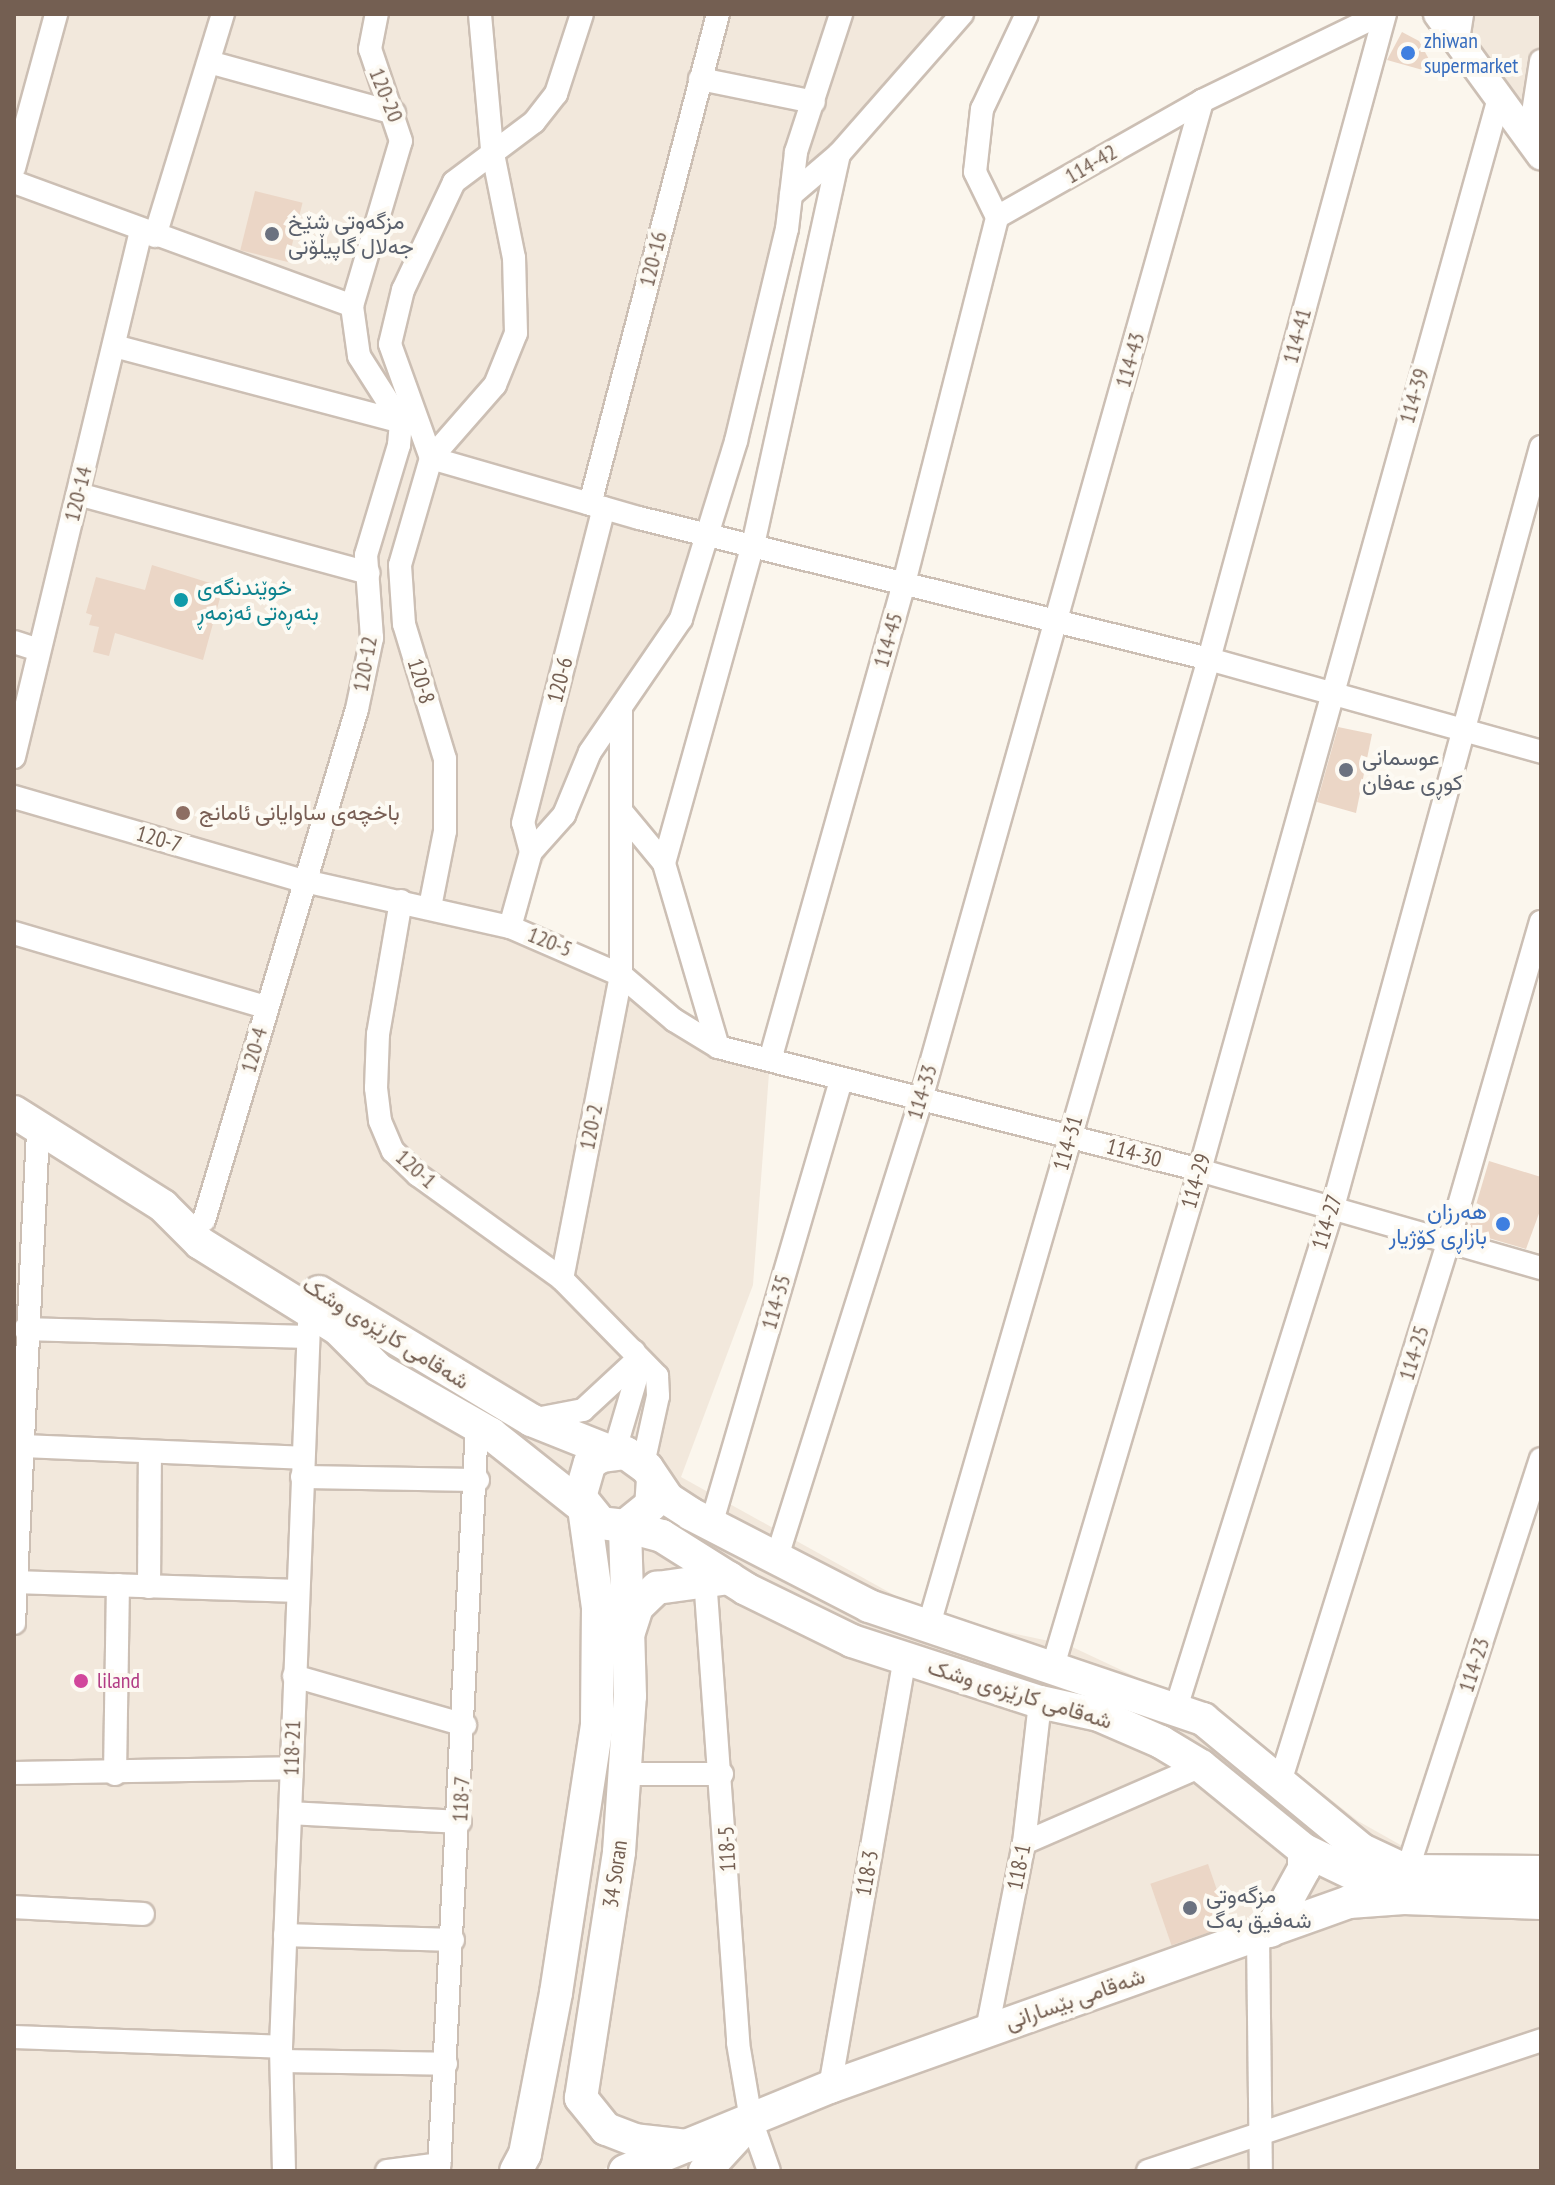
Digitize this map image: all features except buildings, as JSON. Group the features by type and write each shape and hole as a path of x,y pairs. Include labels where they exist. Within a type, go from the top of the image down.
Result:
{"main road":[{"name":"شەقامی کارێزەی وشک","path":"26,1119 163,1206 200,1243 338,1329 366,1338 531,1420 636,1465 668,1499 776,1560 869,1606 928,1628 1053,1666 1203,1719 1406,1885 1541,1872"},
{"name":"شەقامی کارێزەی وشک","path":"163,1206 204,1220 366,1338 379,1370 477,1426 584,1508"},
{"path":"590,1463 636,1465 651,1505 625,1526 601,1523 584,1508 583,1474 590,1463"},
{"name":"34 Soran","path":"516,2171 525,2154 548,2031 597,1725 598,1607 584,1508"},
{"name":"شەقامی کارێزەی وشک","path":"625,1526 662,1536 717,1578 852,1641 1040,1702 1099,1715 1201,1766 1304,1850 1406,1885 1541,1903"},
{"name":"34 Soran","path":"625,1526 630,1696 625,1774 619,1852 581,2098 588,2112 606,2129 696,2159"},
{"path":"627,1638 637,1607 657,1588 717,1578"},
{"path":"1264,1933 1304,1869 1304,1850"},
{"name":"شەقامی بێسارانی","path":"625,2171 696,2159 751,2120 830,2087 1349,1902 1406,1885"},
{"path":"548,2031 589,2031"}],"street":[{"path":"14,168 22,107 56,14"},
{"name":"120-14","path":"14,757 114,346 148,233 223,14"},
{"name":"120-20","path":"377,14 370,49 401,141 352,306 359,356 400,434"},
{"path":"431,458 495,385 516,333 514,258 492,149 480,14"},
{"path":"431,458 390,344 403,290 454,182 492,149 534,122 556,94 582,14"},
{"name":"120-16","path":"597,506 718,14"},
{"path":"510,927 531,852 564,815 590,752 681,619 710,535 791,195 796,152 841,14"},
{"path":"791,195 839,154 962,14"},
{"path":"997,217 975,172 982,109 1027,14"},
{"name":"114-42","path":"997,217 1202,101 1383,14"},
{"name":"114-41","path":"1209,659 1383,14"},
{"path":"1438,14 1460,27 1499,98 1535,146"},
{"path":"1535,146 1541,61"},
{"path":"209,62 394,113"},
{"path":"700,79 814,102"},
{"name":"114-39","path":"1330,695 1499,98"},
{"name":"114-43","path":"1057,620 1202,101"},
{"path":"664,863 753,545 839,154"},
{"path":"14,182 352,306"},
{"name":"114-45","path":"770,1060 904,583 997,217"},
{"path":"114,346 400,434"},
{"name":"120-12","path":"304,881 357,709 372,638 366,555 400,434"},
{"name":"114-27","path":"1176,1708 1333,1207 1460,730 1541,447"},
{"path":"431,458 597,506 1209,659 1541,752"},
{"name":"120-8","path":"430,907 445,831 445,759 404,624 400,565 431,458"},
{"path":"78,494 368,573"},
{"name":"120-6","path":"531,852 523,823 597,506"},
{"name":"114-33","path":"776,1560 921,1099 1057,620"},
{"path":"14,642 39,650"},
{"name":"114-31","path":"928,1628 1209,659"},
{"name":"114-29","path":"1053,1666 1199,1170 1330,695"},
{"name":"120-2","path":"562,1279 621,975 621,708"},
{"name":"120-7","path":"14,797 304,881"},
{"path":"621,811 664,863 718,1047"},
{"name":"120-5","path":"304,881 510,927 621,975 674,1020 718,1047 770,1060"},
{"name":"120-4","path":"204,1220 304,881"},
{"name":"120-1","path":"401,901 378,1034 380,1121 393,1151 418,1175 562,1279 657,1376 658,1396 636,1465"},
{"name":"114-25","path":"1280,1782 1449,1240 1541,922"},
{"path":"14,933 266,1007"},
{"name":"114-30","path":"770,1060 1199,1170 1541,1268"},
{"name":"114-35","path":"711,1525 841,1079"},
{"path":"14,1623 22,1446 19,1416 26,1119"},
{"name":"118-21","path":"22,1317 308,1331 285,1935 282,2054 284,2171"},
{"path":"531,1420 583,1410 635,1356"},
{"path":"635,1356 638,1372 636,1465"},
{"name":"118-7","path":"440,2168 478,1480 477,1426"},
{"path":"22,1446 150,1452 302,1468 478,1480"},
{"path":"149,1587 150,1452"},
{"name":"114-23","path":"1406,1885 1541,1459"},
{"path":"16,1569 118,1585 297,1591"},
{"name":"118-5","path":"717,1578 722,1774 738,2043 751,2120 769,2171"},
{"path":"115,1774 118,1585"},
{"name":"118-3","path":"830,2087 905,1659"},
{"path":"294,1676 465,1725"},
{"name":"118-1","path":"987,2030 1024,1843 1040,1702"},
{"path":"1024,1843 1201,1766"},
{"path":"14,1773 115,1774 292,1768"},
{"path":"625,1774 722,1774"},
{"path":"290,1813 460,1822"},
{"path":"14,1907 143,1914"},
{"path":"1261,2171 1264,1933"},
{"path":"285,1935 453,1940"},
{"path":"14,2037 446,2064"},
{"path":"1148,2171 1541,2040"},
{"path":"387,2171 440,2168"}],"shaded area":[{"path":"14,14 951,14 791,195 710,535 510,927 770,1060 753,1285 681,1477 932,1616 1068,1645 1183,1699 1296,1772 1358,1821 1429,1861 1541,1874 1541,2171 617,2171 758,2109 598,2171 14,2171"},
{"path":"1438,14 1541,14 1541,155"}],"place":[{"name":"zhiwan supermarket","path":"1408,53"},
{"name":"مزگەوتی شێخ جەلال گاپیڵۆنی","path":"272,234"},
{"name":"خوێندنگەی بنەڕەتی ئەزمەڕ","path":"181,600"},
{"name":"عوسمانی کوڕی عەفان","path":"1346,770"},
{"name":"باخچەی ساوایانی ئامانج","path":"183,813"},
{"name":"ھەرزان بازاڕی کۆژیار","path":"1503,1224"},
{"name":"liland","path":"81,1681"},
{"name":"مزگەوتی شەفیق بەگ","path":"1190,1908"}]}
